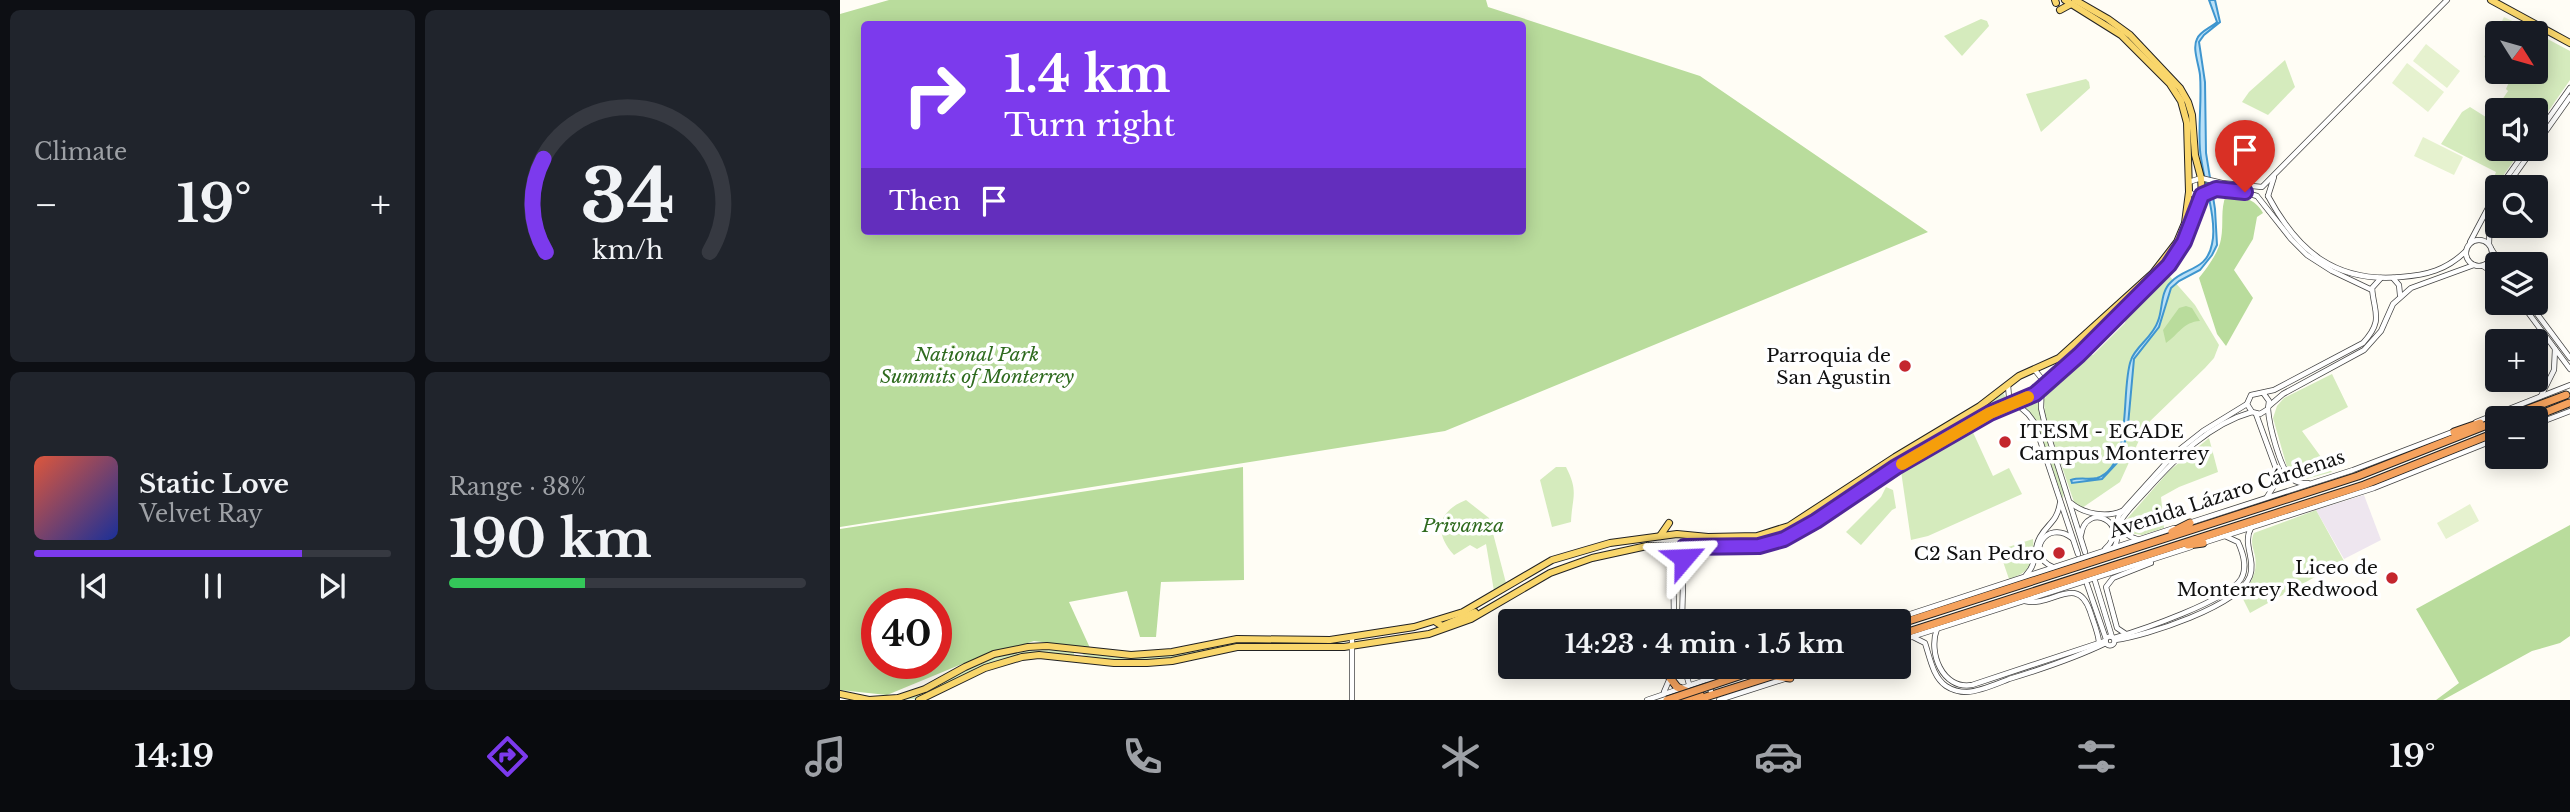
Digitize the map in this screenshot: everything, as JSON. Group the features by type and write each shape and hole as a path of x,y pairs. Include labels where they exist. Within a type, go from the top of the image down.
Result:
{"highway":[{"path":"2548,408 2568,403"},
{"path":"2548,411 2568,403"},
{"path":"2454,432 2485,422"},
{"name":"Avenida Lázaro Cárdenas","path":"1911,620 2358,476 2485,426"},
{"name":"Avenida Lázaro Cárdenas","path":"1911,631 2159,554 2364,485 2485,439"},
{"path":"2460,453 2485,440"},
{"path":"2155,541 2190,523"},
{"path":"2159,554 2203,543"},
{"path":"1970,594 2004,589"},
{"path":"1989,611 2020,599"},
{"path":"1671,679 1684,692 1696,698 1748,682"},
{"path":"1666,696 1718,679"},
{"path":"1696,698 1759,679"},
{"path":"1674,700 1684,692"}],"main road":[{"path":"919,700 1003,661 1039,655 1147,663 1251,646 1313,649 1440,631 1487,609 1556,570 1610,554 1647,546 1766,545 1791,536 1896,467 1990,413 2015,404 2044,388 2169,265 2184,242 2202,195 2188,102 2180,88 2134,44 2073,2 2064,0"},
{"path":"2491,0 2570,43"},
{"path":"2060,10 2073,2"},
{"path":"840,694 869,700 898,698 925,689 965,667 1006,651 1038,646 1131,655 1172,652 1237,639 1352,642 1436,622 1463,612 1552,560 1611,543 1673,535 1767,535 1789,526 1895,457 1980,407 2008,385 2064,355 2162,264 2180,236 2188,205 2187,123 2181,101 2172,87 2134,44"},
{"path":"2188,169 2197,167"},
{"path":"2188,205 2192,204 2198,208"},
{"path":"1660,536 1669,523"},
{"path":"1672,546 1673,535"},
{"path":"1734,546 1735,536"},
{"path":"1743,546 1745,536"},
{"path":"1647,546 1650,537"},
{"path":"1436,622 1443,626 1487,609"},
{"path":"1079,650 1079,659"}],"street":[{"path":"2264,394 2357,347 2372,331 2377,313 2372,291 2307,255 2295,244 2257,191 2274,177 2447,0"},
{"path":"2548,119 2570,88"},
{"path":"2548,128 2570,97"},
{"path":"2268,194 2274,177"},
{"path":"2189,182 2201,178 2222,184 2267,188 2288,228 2307,249 2344,272 2366,277 2393,278 2432,273 2457,260 2465,252 2485,214"},
{"path":"2189,192 2196,197 2220,189 2241,191 2259,197 2268,194"},
{"path":"2477,229 2481,232 2485,230"},
{"path":"2482,265 2489,260 2489,238"},
{"path":"2469,243 2478,240 2493,252"},
{"path":"2465,252 2474,265"},
{"path":"2457,260 2461,270"},
{"path":"2070,502 2088,513 2110,515 2123,510 2191,446 2233,419 2264,412 2278,397 2360,353 2376,338 2393,304 2411,288 2474,265 2485,267"},
{"path":"2409,276 2407,282 2411,288"},
{"path":"2363,285 2366,277"},
{"path":"2372,291 2381,278"},
{"path":"2393,278 2399,285 2400,296"},
{"path":"2376,301 2384,305 2393,304"},
{"path":"2377,313 2382,312 2388,316"},
{"path":"2530,315 2570,369"},
{"path":"2538,315 2570,358"},
{"path":"2558,342 2570,349"},
{"path":"2541,397 2554,370 2554,348"},
{"path":"2034,369 2042,379 2044,388 2041,408 2045,425 2085,552"},
{"path":"2008,385 2007,394 2030,416 2036,428 2078,554"},
{"name":"Avenida Lázaro Cárdenas","path":"1911,614 2312,484 2570,386"},
{"path":"2274,390 2278,397"},
{"path":"2137,539 2126,534 2121,526 2133,502 2183,446 2248,404 2251,395 2259,392 2269,401 2269,421 2285,471 2294,480 2312,484"},
{"path":"2548,416 2568,403"},
{"path":"2248,404 2261,424 2278,474 2275,486 2267,498"},
{"path":"2261,424 2269,421"},
{"path":"2036,428 2045,425"},
{"name":"Avenida Lázaro Cárdenas","path":"2203,543 2374,488 2460,453"},
{"path":"2278,474 2283,475 2285,471"},
{"path":"2025,576 2035,562 2039,539 2056,518 2061,500"},
{"path":"2115,547 2118,519 2123,510"},
{"path":"2081,536 2083,527 2091,519 2108,521 2114,537 2104,550"},
{"path":"1913,636 1925,643 1938,678 1949,688 1961,692 1978,690 2077,657 2110,640 2136,637 2207,609 2242,589 2252,567 2247,540 2251,527"},
{"path":"2054,567 2046,564 2040,557 2039,547 2043,539 2055,532 2063,532 2073,538"},
{"path":"2224,536 2238,542 2247,540"},
{"path":"1937,629 1932,641 1942,672 1952,682 1961,686 1972,684 2140,630 2196,607 2236,584 2242,577 2244,566 2238,542"},
{"path":"1672,546 1674,609"},
{"path":"1682,609 1684,547"},
{"path":"2127,634 2117,628 2106,594 2107,584 2113,578 2140,568 2159,554"},
{"path":"1674,560 1679,562 1683,576"},
{"path":"2095,581 2110,640"},
{"path":"2087,584 2110,640"},
{"path":"2020,599 2037,602 2069,592 2080,594 2087,603 2098,643"},
{"path":"1913,636 1989,611"},
{"path":"2136,637 2140,630"},
{"path":"1925,643 1932,641"},
{"path":"1352,642 1352,700"},
{"path":"2077,657 2080,649"},
{"path":"1647,700 1684,692 1710,679"},
{"path":"1712,691 1707,687 1713,679"},
{"path":"1719,700 1787,679"}],"shaded area":[{"path":"2364,495 2381,540 2344,559 2316,510"}],"green space":[{"name":"National Park Summits of Monterrey","path":"889,0 1486,0 1488,7 1700,76 1928,232 1445,431 840,527 840,14"},
{"path":"1981,19 1987,21 1989,26 1962,56 1944,36"},
{"path":"2548,39 2570,51 2570,80 2548,112 2548,98 2503,98 2508,91 2508,84 2548,84"},
{"path":"2426,44 2460,71 2447,88 2413,61"},
{"path":"2285,60 2295,87 2268,115 2242,102 2249,92"},
{"path":"2407,63 2444,92 2428,112 2392,83"},
{"path":"2086,79 2090,88 2041,132 2026,94"},
{"path":"2470,107 2485,116 2485,161 2514,161 2504,175 2495,175 2496,172 2441,144 2462,112"},
{"path":"2423,137 2463,157 2454,175 2414,156"},
{"path":"2226,195 2252,201 2263,213 2257,217 2253,239 2234,270 2253,298 2226,346 2217,334 2199,278 2220,244"},
{"path":"2166,272 2195,305 2219,345 2214,358 2205,368 2146,425 2120,482 2082,508 2074,502 2045,417 2044,400 2054,381 2080,357 2093,355 2125,323"},
{"path":"2179,308 2192,308 2200,321 2185,326 2166,343 2163,330"},
{"path":"2332,374 2348,407 2302,431 2332,472 2306,479 2291,473 2287,467 2273,418 2277,406 2284,398"},
{"path":"2003,393 2010,403 1904,458 1905,453 1983,409"},
{"path":"2040,396 2042,423 2061,477 2063,499 2036,421 2028,410 2020,406"},
{"path":"1971,428 1993,476 2009,468 2022,494 1928,536 1911,540 1901,471"},
{"path":"2209,438 2218,472 2161,497 2164,528 2142,535 2129,533 2125,527 2126,520 2169,471"},
{"path":"1243,467 1244,580 1161,582 1156,637 1140,637 1127,591 1069,602 1090,648 1034,641 952,668 952,588 861,588 861,679 926,679 887,695 840,690 840,529"},
{"path":"1556,467 1566,467 1574,495 1571,522 1552,527 1540,480"},
{"path":"1886,487 1893,490 1896,508 1861,545 1846,532 1881,497"},
{"name":"Privanza","path":"1466,500 1489,518 1506,583 1494,591 1486,544 1477,549 1470,545 1454,555 1443,538 1441,530 1444,516"},
{"path":"2470,504 2479,521 2446,539 2437,523"},
{"path":"2316,510 2344,561 2250,613 2241,595 2255,572 2252,542 2254,533"},
{"path":"2570,525 2570,636 2560,643 2532,651 2443,700 2436,700 2459,683 2416,609"},
{"path":"2033,539 2030,565 2023,573 2009,579 1999,550"},
{"path":"1346,640 1316,646 1257,643 1159,660 1103,659 1082,655 1130,656 1232,641"},
{"path":"1046,650 1074,652 1074,655 1031,654 1012,657 977,669 916,699 894,700 943,679 952,679 952,675 1011,652"}],"water":[{"path":"2209,0 2215,0 2220,22 2199,42 2205,82 2206,153 2215,209 2217,245 2200,270 2171,288 2159,327 2134,359 2127,436 2117,463 2102,479 2072,483 2071,480 2074,479 2097,478 2109,471 2121,443 2128,373 2133,355 2156,327 2167,286 2177,277 2201,264 2212,244 2213,223 2200,150 2200,75 2195,47 2201,34 2217,22"}],"slow traffic":[{"path":"1902,464 1990,413 2028,397"}],"place":[{"name":"Parroquia de San Agustin","path":"1905,366"},
{"name":"ITESM - EGADE Campus Monterrey","path":"2005,442"},
{"name":"C2 San Pedro","path":"2059,553"},
{"name":"Liceo de Monterrey Redwood","path":"2392,578"}],"route":[{"path":"1684,558 1684,547 1759,546 1791,536 1896,467 1990,413 2035,394 2079,355 2175,258 2202,195 2216,189 2245,192"}]}
